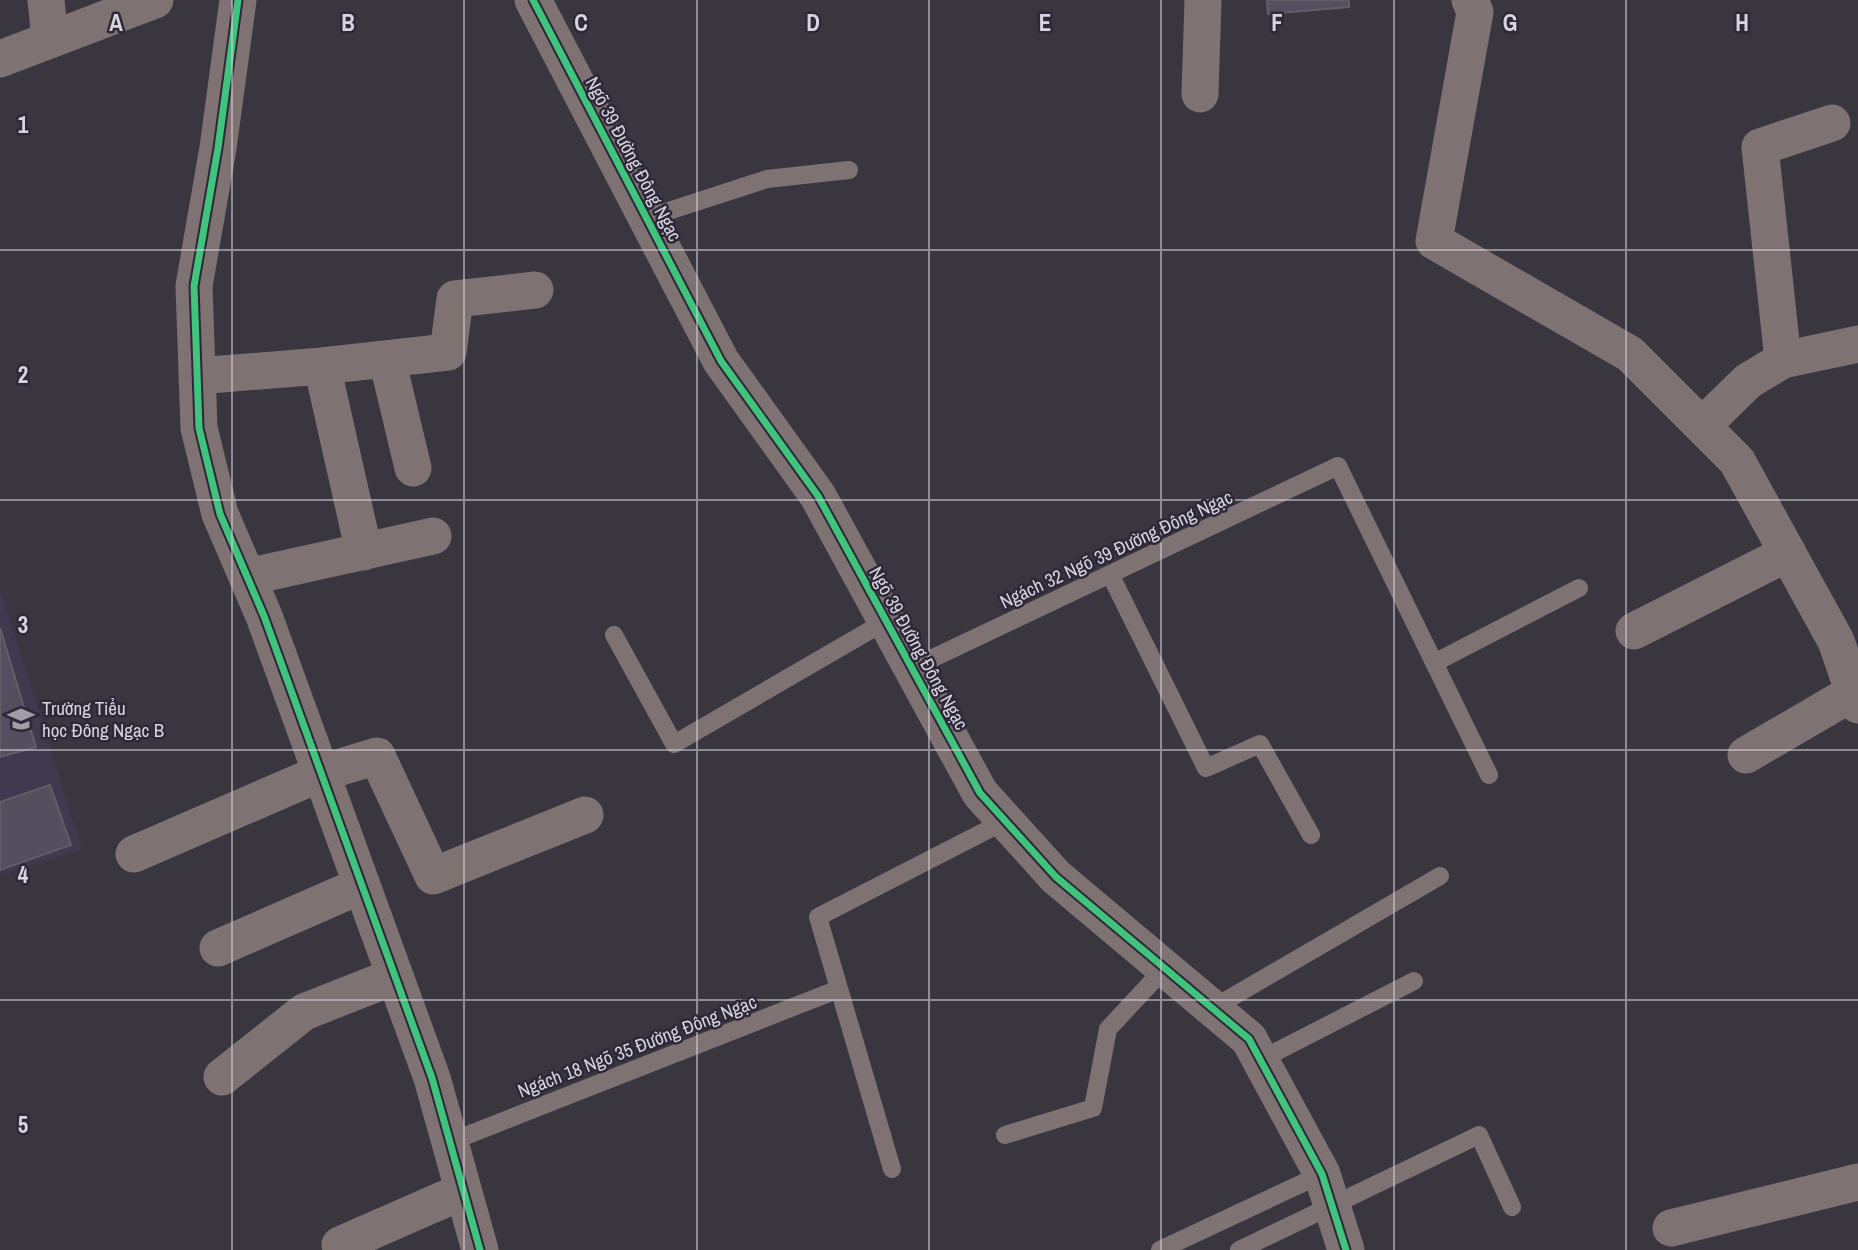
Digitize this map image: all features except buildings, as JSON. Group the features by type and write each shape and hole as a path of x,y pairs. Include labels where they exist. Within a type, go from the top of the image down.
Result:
{"street":[{"path":"46,0 50,40"},
{"path":"0,60 155,0"},
{"path":"238,0 218,148 194,286 199,428 217,502 264,616 432,1078 480,1250"},
{"name":"Ngõ 39 Đường Đông Ngạc","path":"533,0 721,360 818,496 980,793 1056,877 1249,1039 1327,1190 1346,1250"},
{"path":"1200,94 1203,0"},
{"path":"1470,0 1475,12 1434,241 1630,354 1737,461 1836,640 1856,699 1746,755"},
{"path":"1783,360 1760,147 1832,123"},
{"path":"197,376 448,352 455,299 535,290"},
{"path":"1702,426 1748,381 1783,360 1858,344"},
{"path":"387,359 414,468"},
{"path":"322,366 364,552"},
{"path":"247,577 433,536"},
{"path":"1634,631 1788,554"},
{"path":"134,854 321,773 377,756 433,876 585,815"},
{"path":"218,948 362,885"},
{"path":"222,1077 304,1012 395,976"},
{"path":"1671,1228 1858,1182"},
{"path":"340,1245 463,1191"}],"lane":[{"path":"647,218 767,179 849,170"},
{"name":"Ngách 32 Ngõ 39 Đường Đông Ngạc","path":"912,668 1111,576 1338,466 1434,663"},
{"path":"1111,576 1206,768 1260,744 1311,835"},
{"path":"1489,775 1434,663 1579,588"},
{"path":"614,635 674,744 886,621"},
{"path":"892,1170 818,917 1005,821"},
{"path":"1213,1008 1440,876"},
{"path":"1005,1135 1093,1108 1108,1030 1165,968"},
{"path":"1260,1060 1414,981"},
{"name":"Ngách 18 Ngõ 35 Đường Đông Ngạc","path":"450,1142 839,989"},
{"path":"1160,1250 1479,1135 1512,1207"},
{"path":"1239,1250 1327,1190"}],"shaded area":[{"name":"Trường Tiểu học Đông Ngạc B","path":"0,588 82,849 0,875"}],"cycle path":[{"path":"238,0 218,148 194,286 199,428 220,514 264,616 432,1078 480,1250"},
{"path":"533,0 721,361 818,496 980,793 1056,877 1249,1039 1322,1174 1346,1250"}],"place":[{"name":"Trường Tiểu học Đông Ngạc B","path":"21,719"}]}
